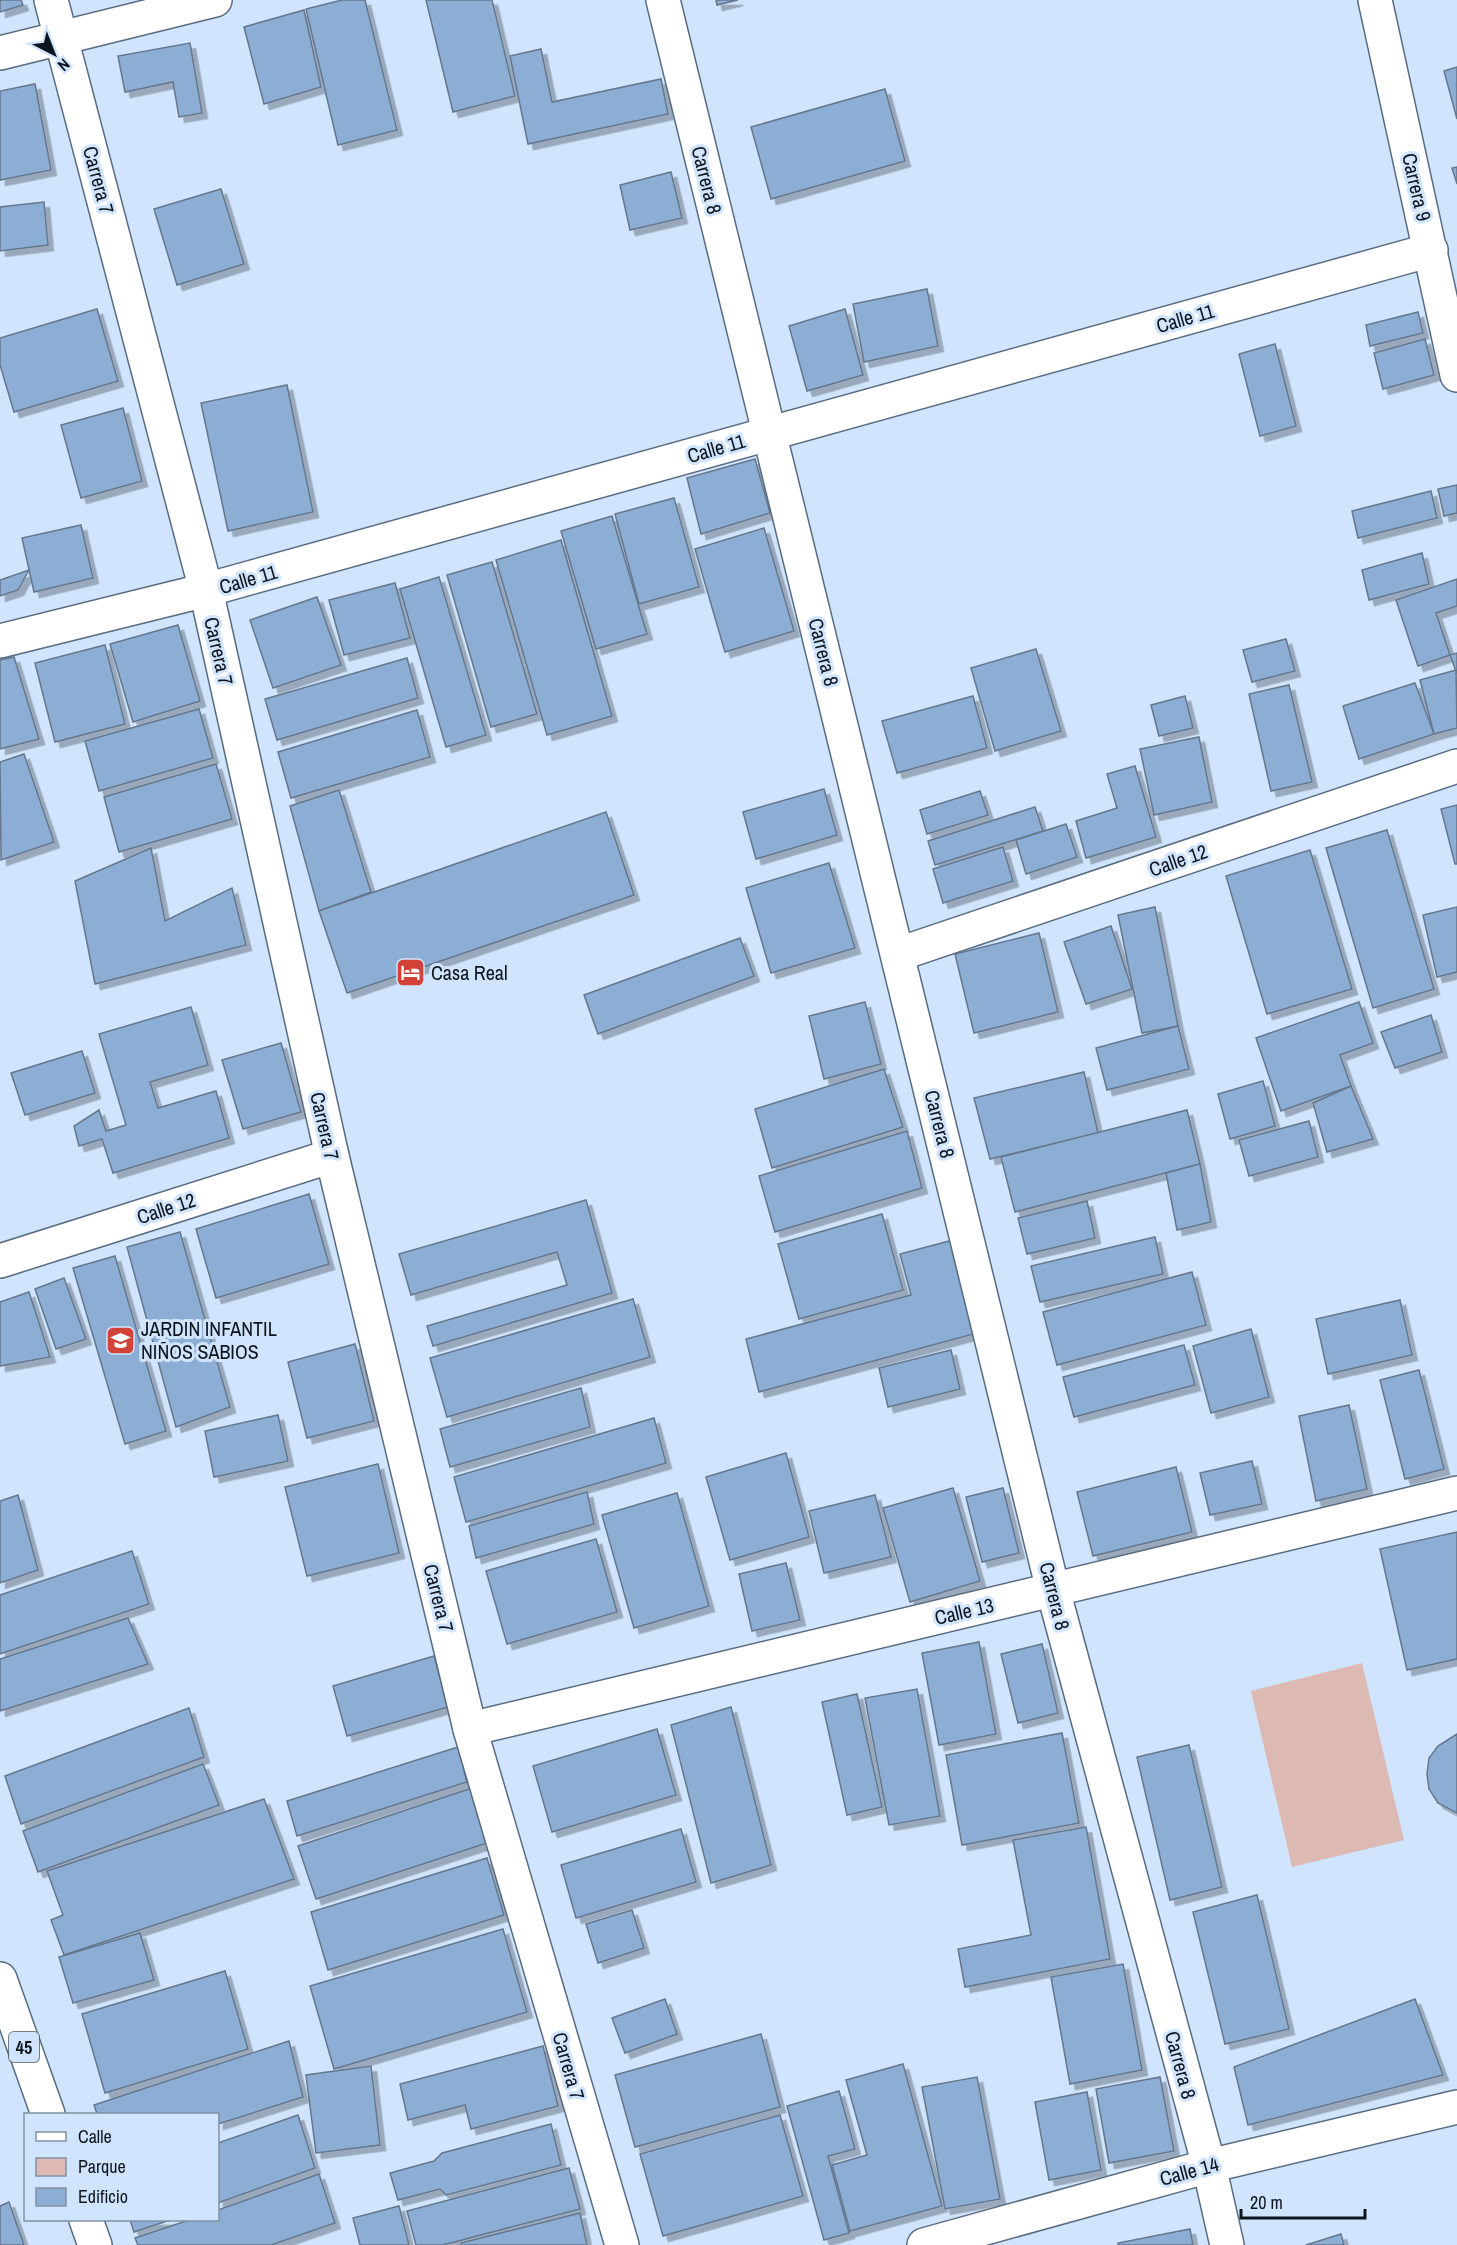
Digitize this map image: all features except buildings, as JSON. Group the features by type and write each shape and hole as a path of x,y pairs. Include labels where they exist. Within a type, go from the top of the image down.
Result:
{"street":[{"name":"Carrera 7","path":"51,0 206,590 332,1156 470,1729 622,2245"},
{"path":"0,53 216,0"},
{"name":"Carrera 8","path":"663,0 899,954 1053,1590 1209,2166 1227,2245"},
{"name":"Carrera 9","path":"1375,0 1457,375"},
{"name":"Calle 11","path":"0,641 206,590 1431,250"},
{"name":"Calle 12","path":"899,954 1457,766"},
{"name":"Calle 12","path":"0,1261 332,1156"},
{"name":"Calle 13","path":"470,1729 1457,1493"},
{"name":"45","path":"0,1978 47,2113"},
{"name":"Calle 14","path":"924,2245 1209,2166 1457,2107"},
{"path":"86,2221 94,2245"}],"green space":[{"path":"1362,1663 1404,1840 1292,1867 1251,1691"}],"place":[{"name":"Casa Real","path":"410,972"},
{"name":"JARDIN INFANTIL NIÑOS SABIOS","path":"120,1340"}]}
